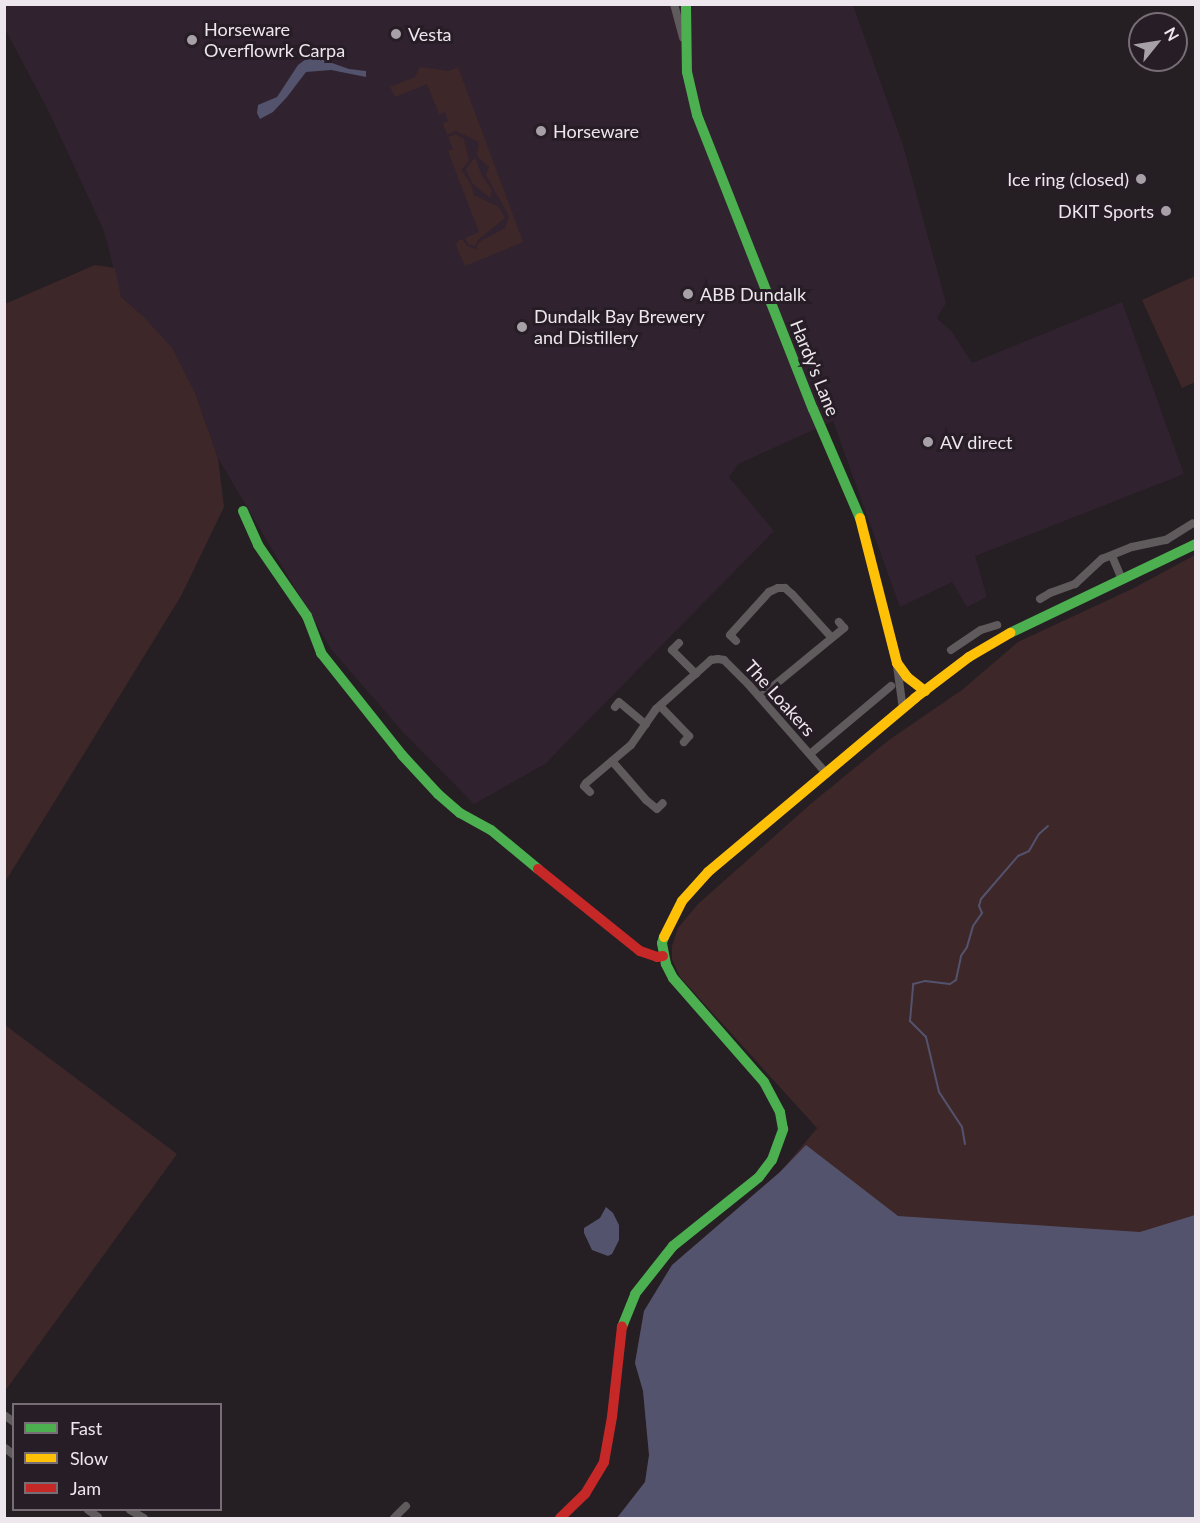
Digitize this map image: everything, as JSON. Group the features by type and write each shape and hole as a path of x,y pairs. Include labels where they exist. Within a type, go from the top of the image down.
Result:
{"main road":[{"name":"Hardy's Lane","path":"686,4 685,48 690,93 711,154 813,409 864,528 897,663 907,677 925,691"},
{"path":"243,511 258,544 310,622 321,653 402,755 438,794 460,813 491,830 640,951 649,955 663,956"},
{"path":"560,1518 576,1503 597,1477 604,1462 612,1417 622,1323 628,1306 646,1277 673,1246 759,1177 772,1160 783,1129 780,1112 764,1082 673,978 663,956 662,943 666,930 694,886 903,709 975,653 1004,636 1196,544"}],"street":[{"name":"Hardy's Lane","path":"674,4 685,48"},
{"path":"1040,599 1050,593 1070,588 1090,573 1098,561 1132,547 1166,540 1192,524"},
{"path":"1112,556 1122,580"},
{"path":"736,641 730,636 769,592 778,588 785,588 792,594 832,638"},
{"path":"760,697 844,628 838,621"},
{"path":"951,650 997,625"},
{"path":"969,639 975,653"},
{"path":"679,643 672,650 696,674"},
{"name":"The Loakers","path":"590,792 584,786 632,745 660,706 711,660 724,660 760,697 827,774"},
{"path":"897,663 903,709"},
{"path":"810,754 891,686"},
{"path":"615,706 619,702 646,725"},
{"path":"660,706 689,736 684,742"},
{"path":"612,761 646,800 657,809 663,803"},
{"path":"394,1518 406,1506"}],"shaded area":[{"path":"4,5 853,5 903,145 946,303 937,318 952,332 972,363 1122,302 1184,474 975,556 987,597 967,607 952,582 900,607 833,421 738,464 729,477 774,531 545,764 474,804 403,732 331,649 218,458 195,393 142,315 121,297 104,231 49,112 5,29"},
{"path":"420,67 449,71 458,67 523,242 465,266 456,245 458,241 462,239 467,246 476,249 479,242 505,228 509,216 486,175 489,167 477,156 479,142 456,131 447,135 443,123 448,121 445,112 439,114 427,84 395,97 390,87 415,77"},
{"path":"455,134 464,139 469,161 461,170 471,184 474,195 499,207 505,218 478,240 475,246 468,244 465,238 479,232 448,151 453,149 448,137"},
{"path":"475,157 482,176 492,190 490,198 472,183 466,169"},
{"path":"95,265 115,268 121,297 142,315 172,348 195,393 218,458 224,507 181,596 5,882 5,304"},
{"path":"1195,276 1195,382 1182,388 1142,300"},
{"path":"1195,555 1195,1518 617,1518 645,1482 649,1455 643,1391 635,1363 644,1311 672,1265 780,1172 819,1126 817,1128 680,977 672,959 672,946 678,928 698,904 813,802 889,740 962,690 1018,642 1134,588"},
{"path":"5,1025 177,1154 5,1391"}],"water":[{"path":"315,57 349,69 366,71 366,77 331,70 306,72 273,112 260,119 257,113 258,105 277,97 298,65 306,59"},
{"path":"806,1145 898,1216 1140,1232 1195,1215 1195,1518 617,1518 645,1482 649,1455 643,1391 635,1363 644,1311 672,1265 780,1172"},
{"path":"606,1207 613,1213 619,1225 619,1240 612,1254 608,1256 592,1250 584,1233 584,1228 600,1218"}],"waterway":[{"path":"965,1144 962,1127 939,1092 926,1037 910,1021 913,984 925,981 950,984 956,980 961,956 967,947 973,926 982,913 979,906 981,899 1018,856 1029,851 1039,834 1048,826"}],"traffic: fast":[{"path":"686,4 687,72 697,115 813,409 860,518"},
{"path":"243,511 258,545 307,616 321,653 402,755 438,794 460,813 491,830 538,869"},
{"path":"1010,633 1196,544"},
{"path":"622,1327 635,1294 673,1246 759,1177 772,1160 783,1129 780,1112 764,1082 673,978 666,964 662,943 664,937"}],"traffic: slow":[{"path":"860,518 897,663 907,677 925,691"},
{"path":"664,937 682,901 708,872 915,698 969,657 1010,633"}],"traffic: jam":[{"path":"538,869 640,951 657,957 663,956"},
{"path":"560,1518 585,1494 604,1462 612,1417 622,1327"}],"place":[{"name":"Vesta","path":"396,34"},
{"name":"Horseware Overflowrk Carpa","path":"192,40"},
{"name":"Horseware","path":"541,131"},
{"name":"Ice ring (closed)","path":"1141,179"},
{"name":"DKIT Sports","path":"1166,211"},
{"name":"ABB Dundalk","path":"688,294"},
{"name":"Dundalk Bay Brewery and Distillery","path":"522,327"},
{"name":"AV direct","path":"928,442"}]}
